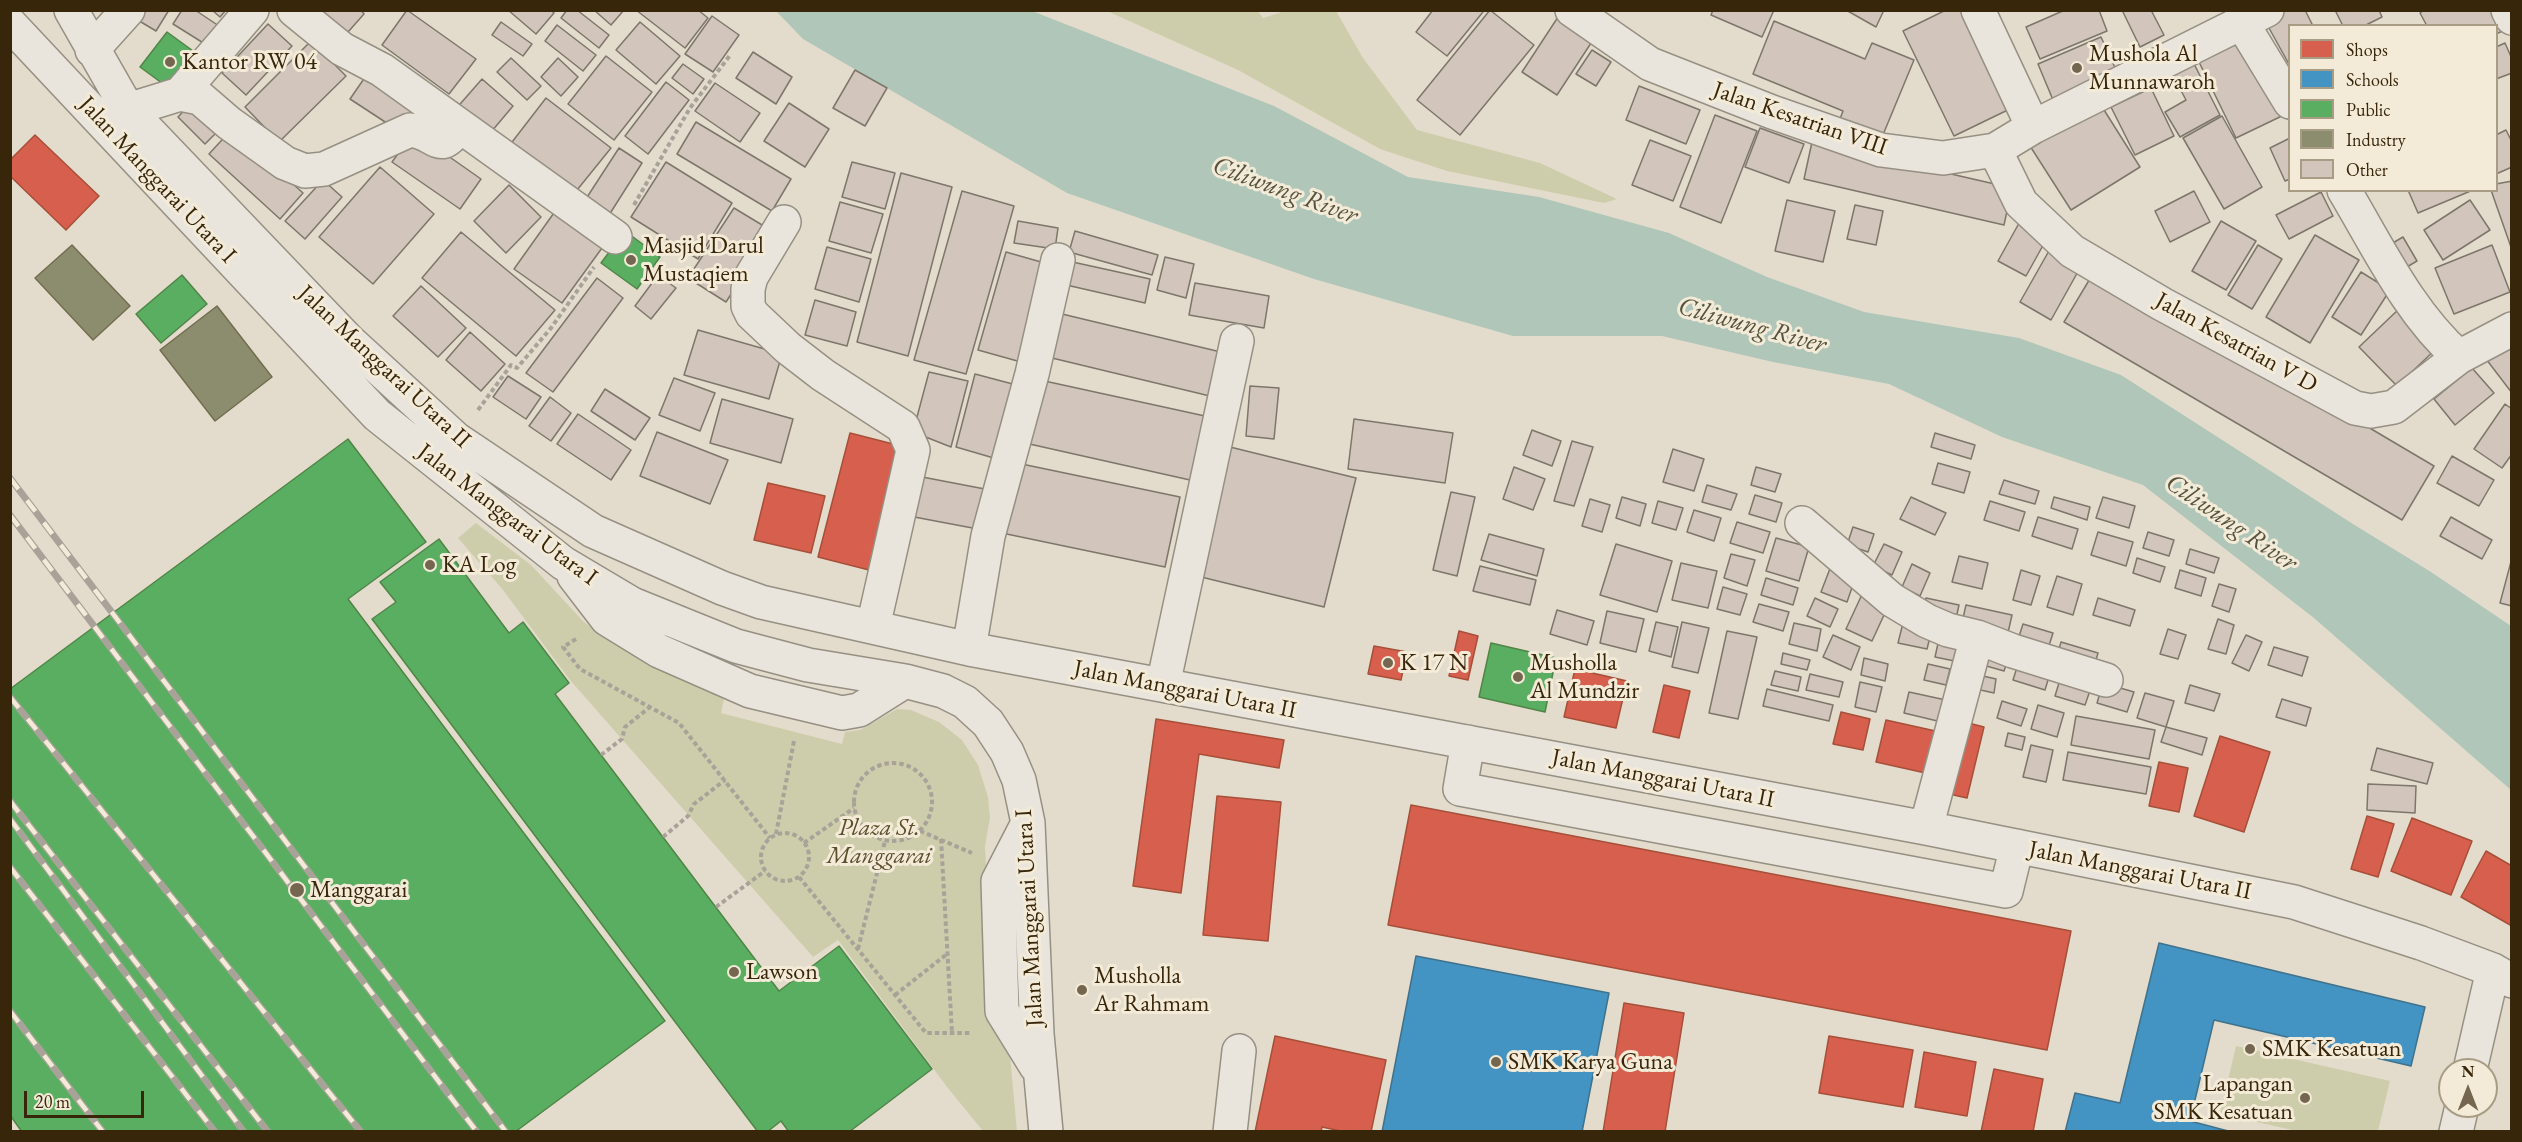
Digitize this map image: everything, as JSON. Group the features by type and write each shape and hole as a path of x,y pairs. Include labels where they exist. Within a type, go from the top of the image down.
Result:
{"street":[{"name":"Jalan Manggarai Utara II","path":"71,10 128,110 348,340 456,439 593,531 722,588 761,602 969,649 1926,828 2294,902 2421,943 2502,975"},
{"path":"92,50 128,10"},
{"path":"180,94 252,10"},
{"path":"294,10 342,48 382,70 615,237"},
{"name":"Jalan Kesatrian VIII","path":"1572,10 1650,64 1772,112 1881,150 1943,158 1995,150 2033,127 2254,17"},
{"path":"1978,10 2033,127"},
{"path":"2508,10 2511,18"},
{"path":"2254,17 2288,100"},
{"name":"Jalan Manggarai Utara I","path":"10,24 377,415 563,563 632,604 736,646 808,665 905,681 942,691 965,702 988,723 1007,752 1019,780 1028,823 1040,1073 1046,1131"},
{"path":"128,110 180,94 200,98 229,123 285,164 305,171 324,169 410,130 418,130 438,142 446,142 451,139 459,125"},
{"name":"Jalan Kesatrian V D","path":"1995,150 2021,203 2072,251 2163,304 2355,408 2371,411 2394,407 2459,357 2511,329"},
{"path":"2345,192 2421,318 2459,357"},
{"path":"783,222 751,277 748,306 752,314 788,348 824,375 903,427 913,450 873,627"},
{"path":"969,649 988,536 1032,374 1058,260"},
{"path":"1163,685 1237,341"},
{"path":"1802,523 1892,600 1911,612 1948,630 1977,637 2013,651 2106,680"},
{"path":"563,563 607,620 659,651 750,691 842,712 859,710 905,681"},
{"path":"1926,828 1977,637"},
{"path":"1468,742 1460,789 2006,891 2017,846"},
{"path":"1028,823 998,881 1002,1011 1040,1073"},
{"path":"2474,1058 2502,975"},
{"path":"1230,1131 1239,1051"}],"path":[{"path":"607,620 563,647 580,669 679,723 770,837"},
{"path":"776,834 801,703"},
{"path":"601,755 622,739 625,726 651,706"},
{"path":"892,763 910,767 925,779 932,796 931,815 920,831 904,840 885,841 876,837 861,826 854,808 856,790 866,774 874,768 892,763"},
{"path":"663,837 688,816 694,804 725,780"},
{"path":"804,843 854,808"},
{"path":"920,831 1004,867"},
{"path":"788,833 795,835 804,843 809,861 799,877 794,880 781,881 765,871 760,854 770,837 788,833"},
{"path":"940,839 952,1033"},
{"path":"858,949 885,841"},
{"path":"716,907 765,871"},
{"path":"799,877 926,1033 1016,1034"},
{"path":"895,995 947,953"}],"green space":[{"path":"1257,10 1263,18 1285,11 1336,11 1363,58 1417,130 1540,163 1617,199 1604,203 1447,171 1380,149 1238,70 1107,11"},
{"name":"Plaza St. Manggarai","path":"476,523 531,565 583,621 605,638 725,695 721,713 842,744 845,732 860,730 897,709 911,710 939,722 962,740 978,765 988,797 990,818 985,846 994,1020 1010,1056 1017,1131 983,1131 947,1087 838,940 813,957 570,680 503,590 458,538"},
{"name":"Lapangan SMK Kesatuan","path":"2236,1046 2390,1081 2378,1131 2297,1131 2220,1114"}],"water":[{"name":"Ciliwung River","path":"776,11 1032,11 1274,106 1408,177 1539,197 1669,233 1767,277 1864,312 2019,338 2121,375 2431,572 2511,626 2511,790 2314,618 2143,485 2002,437 1889,384 1773,362 1662,336 1513,336 1314,279 1067,193 803,39"}],"building: Shops":[{"path":"35,135 99,196 66,230 10,176 10,160"},
{"path":"850,433 901,446 869,570 818,557"},
{"path":"768,483 825,496 811,553 754,540"},
{"path":"1459,631 1478,636 1468,680 1449,676"},
{"name":"K 17 N","path":"1374,646 1407,652 1401,680 1368,674"},
{"path":"1575,669 1627,681 1616,728 1564,717"},
{"path":"1664,685 1690,691 1679,738 1653,732"},
{"path":"1841,712 1870,719 1863,750 1833,744"},
{"path":"1156,719 1284,740 1279,768 1199,754 1181,893 1133,886"},
{"path":"1886,720 1940,732 1930,774 1876,762"},
{"path":"1957,720 1984,727 1967,798 1940,792"},
{"path":"2220,736 2270,752 2244,832 2194,816"},
{"path":"2159,762 2188,768 2179,812 2149,806"},
{"path":"1217,796 1281,802 1268,941 1203,935"},
{"path":"1411,805 2071,931 2047,1050 1388,925"},
{"path":"2367,816 2394,824 2378,877 2351,869"},
{"path":"2412,818 2472,841 2451,895 2391,871"},
{"path":"2486,851 2512,866 2512,926 2461,897"},
{"path":"1624,1003 1684,1013 1665,1132 1603,1132"},
{"path":"1275,1036 1386,1060 1371,1132 1345,1132 1322,1127 1321,1132 1255,1132"},
{"path":"1829,1036 1913,1050 1903,1107 1819,1093"},
{"path":"1924,1052 1976,1062 1967,1116 1915,1107"},
{"path":"1994,1069 2043,1079 2033,1132 1981,1132"}],"building: Schools":[{"path":"2159,943 2425,1007 2411,1066 2214,1020 2190,1121 2232,1132 2065,1132 2075,1093 2120,1103"},
{"name":"SMK Karya Guna","path":"1416,956 1609,993 1582,1132 1382,1132"}],"building: Public":[{"name":"Kantor RW 04","path":"167,32 200,56 174,92 140,67"},
{"name":"Masjid Darul Mustaqiem","path":"625,231 660,257 637,289 601,263"},
{"path":"182,275 207,304 161,343 136,314"},
{"path":"348,439 426,542 348,599 665,1021 515,1132 22,1132 10,1115 10,689"},
{"path":"439,539 509,633 523,622 569,683 555,694 779,991 839,946 932,1069 849,1132 789,1132 781,1121 767,1132 758,1132 372,619 396,602 380,582"},
{"name":"Musholla Al Mundzir","path":"1491,643 1556,658 1545,712 1479,697"}],"building: Industry":[{"path":"72,245 130,306 93,340 35,278"},
{"path":"217,306 272,377 215,421 160,350"}],"building: Other":[{"path":"142,10 169,10 156,31 136,19"},
{"path":"182,10 195,10 225,30 213,49 173,24"},
{"path":"212,10 226,10 220,17"},
{"path":"312,10 361,10 364,14 340,41"},
{"path":"407,10 476,59 449,94 382,45"},
{"path":"508,10 551,10 554,13 536,34"},
{"path":"567,10 577,10 609,35 599,48 561,18"},
{"path":"594,10 624,10 611,25"},
{"path":"636,10 698,10 708,18 685,48"},
{"path":"1433,10 1481,10 1483,12 1447,56 1416,32"},
{"path":"1490,10 1534,45 1460,135 1417,100"},
{"path":"1713,10 1774,10 1762,37 1711,15"},
{"path":"1846,10 1884,10 1876,27"},
{"path":"1946,10 1970,10 2016,106 1954,136 1903,31"},
{"path":"2065,10 2099,10 2107,31 2040,59 2026,27"},
{"path":"2122,10 2151,10 2164,35 2140,47"},
{"path":"2281,10 2305,10 2312,24 2288,24 2288,62 2264,19"},
{"path":"2335,10 2379,10 2382,17 2368,24 2342,24"},
{"path":"2424,10 2503,10 2511,27 2498,33 2498,24 2426,24 2420,13"},
{"path":"1560,14 1595,37 1557,95 1522,72"},
{"path":"712,16 739,35 713,72 685,54"},
{"path":"1774,21 1865,59 1872,43 1914,60 1880,142 1838,124 1843,111 1753,74"},
{"path":"501,22 532,44 523,56 492,35"},
{"path":"640,22 680,56 656,84 616,50"},
{"path":"268,24 292,46 246,95 222,73"},
{"path":"557,25 596,55 583,71 545,41"},
{"name":"Mushola Al Munnawaroh","path":"2101,37 2117,72 2053,100 2038,64"},
{"path":"2249,38 2286,114 2236,138 2199,62"},
{"path":"311,41 346,76 279,142 245,107"},
{"path":"2505,43 2512,59 2512,73 2498,78 2498,46"},
{"path":"1592,50 1611,62 1596,86 1576,74"},
{"path":"753,52 792,77 776,104 736,78"},
{"path":"606,56 652,92 614,140 568,104"},
{"path":"2190,56 2220,115 2180,137 2165,112 2186,100 2169,68"},
{"path":"511,58 541,86 527,100 497,72"},
{"path":"558,58 578,77 561,96 541,77"},
{"path":"683,64 704,79 693,94 672,78"},
{"path":"370,70 422,104 402,133 350,99"},
{"path":"855,70 887,88 865,126 833,108"},
{"path":"482,79 513,106 486,138 454,111"},
{"path":"666,82 689,100 648,154 625,136"},
{"path":"715,83 760,113 740,142 695,111"},
{"path":"1639,86 1700,110 1686,144 1626,120"},
{"path":"2151,88 2174,136 2135,155 2111,107"},
{"path":"546,98 611,148 573,195 509,146"},
{"path":"193,101 221,128 205,144 178,117"},
{"path":"2099,102 2140,167 2071,210 2030,146"},
{"path":"789,103 829,129 805,167 764,141"},
{"path":"1715,115 1757,131 1721,223 1680,207"},
{"path":"2222,116 2262,187 2224,209 2183,138"},
{"path":"696,122 791,179 772,211 677,154"},
{"path":"1760,128 1804,144 1789,183 1745,167"},
{"path":"232,129 303,193 280,219 209,154"},
{"path":"2506,130 2512,142 2512,167 2498,173 2498,134"},
{"path":"414,132 481,179 460,209 392,162"},
{"path":"2288,139 2288,180 2285,181 2270,148"},
{"path":"1650,140 1691,156 1673,201 1632,185"},
{"path":"1812,142 2012,188 2004,225 1804,179"},
{"path":"619,148 642,163 604,223 580,208"},
{"path":"666,162 732,203 698,259 631,217"},
{"path":"852,162 895,173 885,209 842,197"},
{"path":"380,167 434,214 373,284 319,237"},
{"path":"901,173 952,187 908,356 857,342"},
{"path":"323,180 342,197 305,239 285,221"},
{"path":"2512,181 2512,250 2492,192 2498,192 2498,184"},
{"path":"509,185 541,217 506,253 474,221"},
{"path":"962,191 1014,206 966,374 914,360"},
{"path":"2194,191 2210,222 2170,242 2155,211"},
{"path":"2321,192 2333,216 2289,239 2276,215"},
{"path":"2409,192 2468,192 2418,213"},
{"path":"1787,200 1835,211 1823,262 1775,251"},
{"path":"2470,200 2490,230 2443,260 2424,230"},
{"path":"840,202 883,214 871,253 829,241"},
{"path":"561,203 610,237 562,303 514,269"},
{"path":"1855,205 1883,211 1876,245 1847,239"},
{"path":"734,208 772,231 726,302 688,278"},
{"path":"2023,216 2051,231 2026,276 1998,261"},
{"path":"1018,221 1058,228 1055,249 1014,243"},
{"path":"2221,221 2256,241 2226,290 2192,271"},
{"path":"1075,231 1158,255 1152,275 1069,252"},
{"path":"461,232 555,310 516,356 422,278"},
{"path":"2315,235 2359,260 2310,343 2266,317"},
{"path":"2403,237 2417,261 2400,271 2386,247"},
{"path":"2054,242 2085,259 2051,320 2020,302"},
{"path":"2258,245 2282,259 2252,309 2228,295"},
{"path":"2492,245 2510,292 2454,314 2435,268"},
{"path":"827,247 871,259 859,302 815,289"},
{"path":"1006,252 1048,264 1021,362 978,350"},
{"path":"1165,257 1194,264 1186,298 1157,290"},
{"path":"1068,261 1150,279 1145,303 1062,284"},
{"path":"2097,267 2434,466 2402,520 2064,322"},
{"path":"2361,272 2390,290 2361,335 2332,317"},
{"path":"658,275 676,288 651,319 635,306"},
{"path":"597,278 623,298 553,392 526,373"},
{"path":"1195,283 1269,296 1264,328 1189,315"},
{"path":"421,286 466,328 438,357 393,316"},
{"path":"815,300 856,312 847,346 805,335"},
{"path":"2400,308 2438,347 2397,386 2359,347"},
{"path":"1062,314 1225,353 1214,397 1052,358"},
{"path":"698,330 782,354 769,399 684,375"},
{"path":"470,332 505,364 481,391 446,360"},
{"path":"2512,335 2512,393 2483,355"},
{"path":"2472,368 2494,393 2455,425 2434,399"},
{"path":"929,372 968,381 951,447 913,432"},
{"path":"975,374 1024,387 1004,461 956,447"},
{"path":"508,376 541,397 526,419 493,397"},
{"path":"674,378 715,393 700,431 659,415"},
{"path":"1040,380 1205,416 1190,480 1025,443"},
{"path":"1250,386 1279,388 1274,439 1246,436"},
{"path":"605,389 650,418 635,440 591,411"},
{"path":"550,397 571,413 551,441 529,426"},
{"path":"722,399 793,419 781,463 710,443"},
{"path":"2505,404 2512,409 2512,454 2502,468 2474,449"},
{"path":"578,414 631,450 611,480 557,444"},
{"path":"1354,419 1453,433 1445,483 1348,469"},
{"path":"1532,430 1561,441 1552,466 1523,455"},
{"path":"657,432 728,460 710,504 640,476"},
{"path":"1935,433 1975,445 1971,459 1931,447"},
{"path":"1572,441 1593,447 1574,506 1554,501"},
{"path":"1230,447 1356,478 1324,607 1197,576"},
{"path":"1673,449 1704,459 1694,491 1663,482"},
{"path":"2452,456 2494,480 2479,506 2437,483"},
{"path":"1012,462 1180,497 1165,567 997,532"},
{"path":"1938,463 1970,472 1964,493 1932,484"},
{"path":"1514,467 1545,479 1533,510 1503,499"},
{"path":"1756,467 1781,474 1775,492 1751,485"},
{"path":"917,476 990,490 983,530 909,516"},
{"path":"2004,480 2039,491 2035,504 1999,494"},
{"path":"1707,485 1737,494 1731,510 1702,502"},
{"path":"1451,492 1475,497 1457,576 1433,570"},
{"path":"1755,495 1782,503 1776,522 1749,514"},
{"path":"1622,497 1646,504 1640,526 1616,518"},
{"path":"1911,497 1946,513 1935,535 1900,519"},
{"path":"2054,497 2090,507 2087,520 2051,508"},
{"path":"2103,497 2135,506 2129,528 2096,518"},
{"path":"1590,499 1610,505 1602,532 1582,526"},
{"path":"1658,501 1683,508 1676,530 1652,523"},
{"path":"1990,501 2025,512 2019,531 1984,520"},
{"path":"1694,510 1721,518 1714,541 1687,532"},
{"path":"2038,517 2078,529 2072,549 2032,536"},
{"path":"2451,517 2492,540 2482,559 2440,536"},
{"path":"1737,522 1770,532 1763,553 1730,543"},
{"path":"1853,527 1874,534 1868,552 1847,545"},
{"path":"2098,532 2133,542 2126,566 2091,555"},
{"path":"2148,532 2174,540 2169,556 2143,548"},
{"path":"1489,534 1544,549 1537,576 1481,560"},
{"path":"1776,538 1809,547 1799,581 1766,571"},
{"path":"1616,544 1672,561 1657,612 1600,595"},
{"path":"1884,544 1902,552 1892,575 1873,566"},
{"path":"2190,549 2219,558 2214,573 2186,564"},
{"path":"1731,554 1755,560 1747,586 1724,578"},
{"path":"1959,556 1988,563 1982,589 1952,582"},
{"path":"2137,558 2165,567 2160,582 2133,573"},
{"path":"2512,558 2512,606 2500,603"},
{"path":"1681,563 1717,571 1708,608 1672,600"},
{"path":"1912,564 1930,573 1920,596 1902,587"},
{"path":"1480,566 1536,580 1530,605 1473,591"},
{"path":"1831,566 1856,576 1847,602 1821,592"},
{"path":"2021,570 2040,576 2031,605 2013,600"},
{"path":"2180,570 2206,578 2201,596 2175,588"},
{"path":"2057,576 2082,584 2073,615 2047,607"},
{"path":"1766,578 1798,588 1793,605 1761,595"},
{"path":"2219,584 2236,589 2229,612 2212,606"},
{"path":"1723,587 1747,594 1740,615 1717,609"},
{"path":"1864,590 1890,602 1872,641 1846,629"},
{"path":"1815,598 1838,609 1830,627 1807,616"},
{"path":"1926,598 1959,605 1955,623 1922,615"},
{"path":"2098,598 2135,610 2130,626 2093,615"},
{"path":"1759,604 1789,612 1783,631 1753,622"},
{"path":"1966,605 2012,615 2007,637 1961,627"},
{"path":"1557,610 1594,621 1587,645 1550,634"},
{"path":"1607,611 1644,619 1636,652 1600,643"},
{"path":"2218,619 2234,625 2226,654 2208,649"},
{"path":"1656,622 1678,627 1671,657 1649,651"},
{"path":"1682,622 1709,628 1698,673 1672,667"},
{"path":"1794,623 1821,629 1817,651 1789,644"},
{"path":"1903,623 1932,629 1927,649 1898,643"},
{"path":"2023,624 2053,633 2046,655 2016,646"},
{"path":"2168,629 2186,635 2178,659 2160,654"},
{"path":"1727,631 1757,637 1738,719 1709,713"},
{"path":"1833,635 1860,647 1851,670 1823,657"},
{"path":"2246,635 2262,642 2249,671 2232,663"},
{"path":"1939,639 1968,645 1964,663 1935,657"},
{"path":"2061,642 2098,653 2093,671 2056,660"},
{"path":"1981,647 2009,656 2004,671 1976,663"},
{"path":"2274,647 2308,657 2302,676 2268,665"},
{"path":"1783,653 1810,660 1807,670 1781,664"},
{"path":"1864,658 1888,664 1885,681 1861,675"},
{"path":"2019,661 2051,670 2045,690 2013,680"},
{"path":"1928,664 1950,669 1946,685 1924,680"},
{"path":"1775,671 1801,677 1798,691 1771,685"},
{"path":"1970,673 1996,679 1994,693 1967,687"},
{"path":"2062,673 2093,682 2085,705 2055,696"},
{"path":"1810,674 1843,682 1839,697 1806,690"},
{"path":"1860,682 1882,687 1876,712 1855,707"},
{"path":"2103,683 2134,692 2127,712 2097,703"},
{"path":"2190,685 2220,694 2214,711 2185,703"},
{"path":"1767,689 1833,705 1829,721 1763,706"},
{"path":"1909,692 1955,702 1950,724 1904,713"},
{"path":"2145,693 2174,701 2166,727 2137,718"},
{"path":"2282,699 2311,708 2306,726 2276,717"},
{"path":"2002,701 2027,709 2021,726 1997,718"},
{"path":"2038,705 2064,713 2057,737 2031,729"},
{"path":"2076,716 2155,730 2149,759 2071,745"},
{"path":"2166,727 2207,738 2202,755 2161,742"},
{"path":"2008,733 2025,737 2022,750 2005,746"},
{"path":"2031,745 2053,750 2046,782 2023,777"},
{"path":"2377,748 2433,763 2427,784 2371,770"},
{"path":"2068,752 2151,767 2146,794 2063,780"},
{"path":"2368,784 2416,786 2415,813 2367,810"}],"railway":[{"path":"10,478 506,1132"},
{"path":"10,515 477,1132"},
{"path":"10,697 361,1132"},
{"path":"10,801 268,1132"},
{"path":"10,819 244,1132"},
{"path":"10,867 215,1132"},
{"path":"10,1011 103,1132"}],"place":[{"name":"Kantor RW 04","path":"170,62"},
{"name":"Mushola Al Munnawaroh","path":"2077,68"},
{"name":"Masjid Darul Mustaqiem","path":"631,260"},
{"name":"KA Log","path":"430,565"},
{"name":"K 17 N","path":"1388,663"},
{"name":"Musholla Al Mundzir","path":"1518,677"},
{"name":"Manggarai","path":"297,890"},
{"name":"Lawson","path":"734,972"},
{"name":"Musholla Ar Rahmam","path":"1082,990"},
{"name":"SMK Kesatuan","path":"2250,1049"},
{"name":"SMK Karya Guna","path":"1496,1062"},
{"name":"Lapangan SMK Kesatuan","path":"2305,1098"}]}
